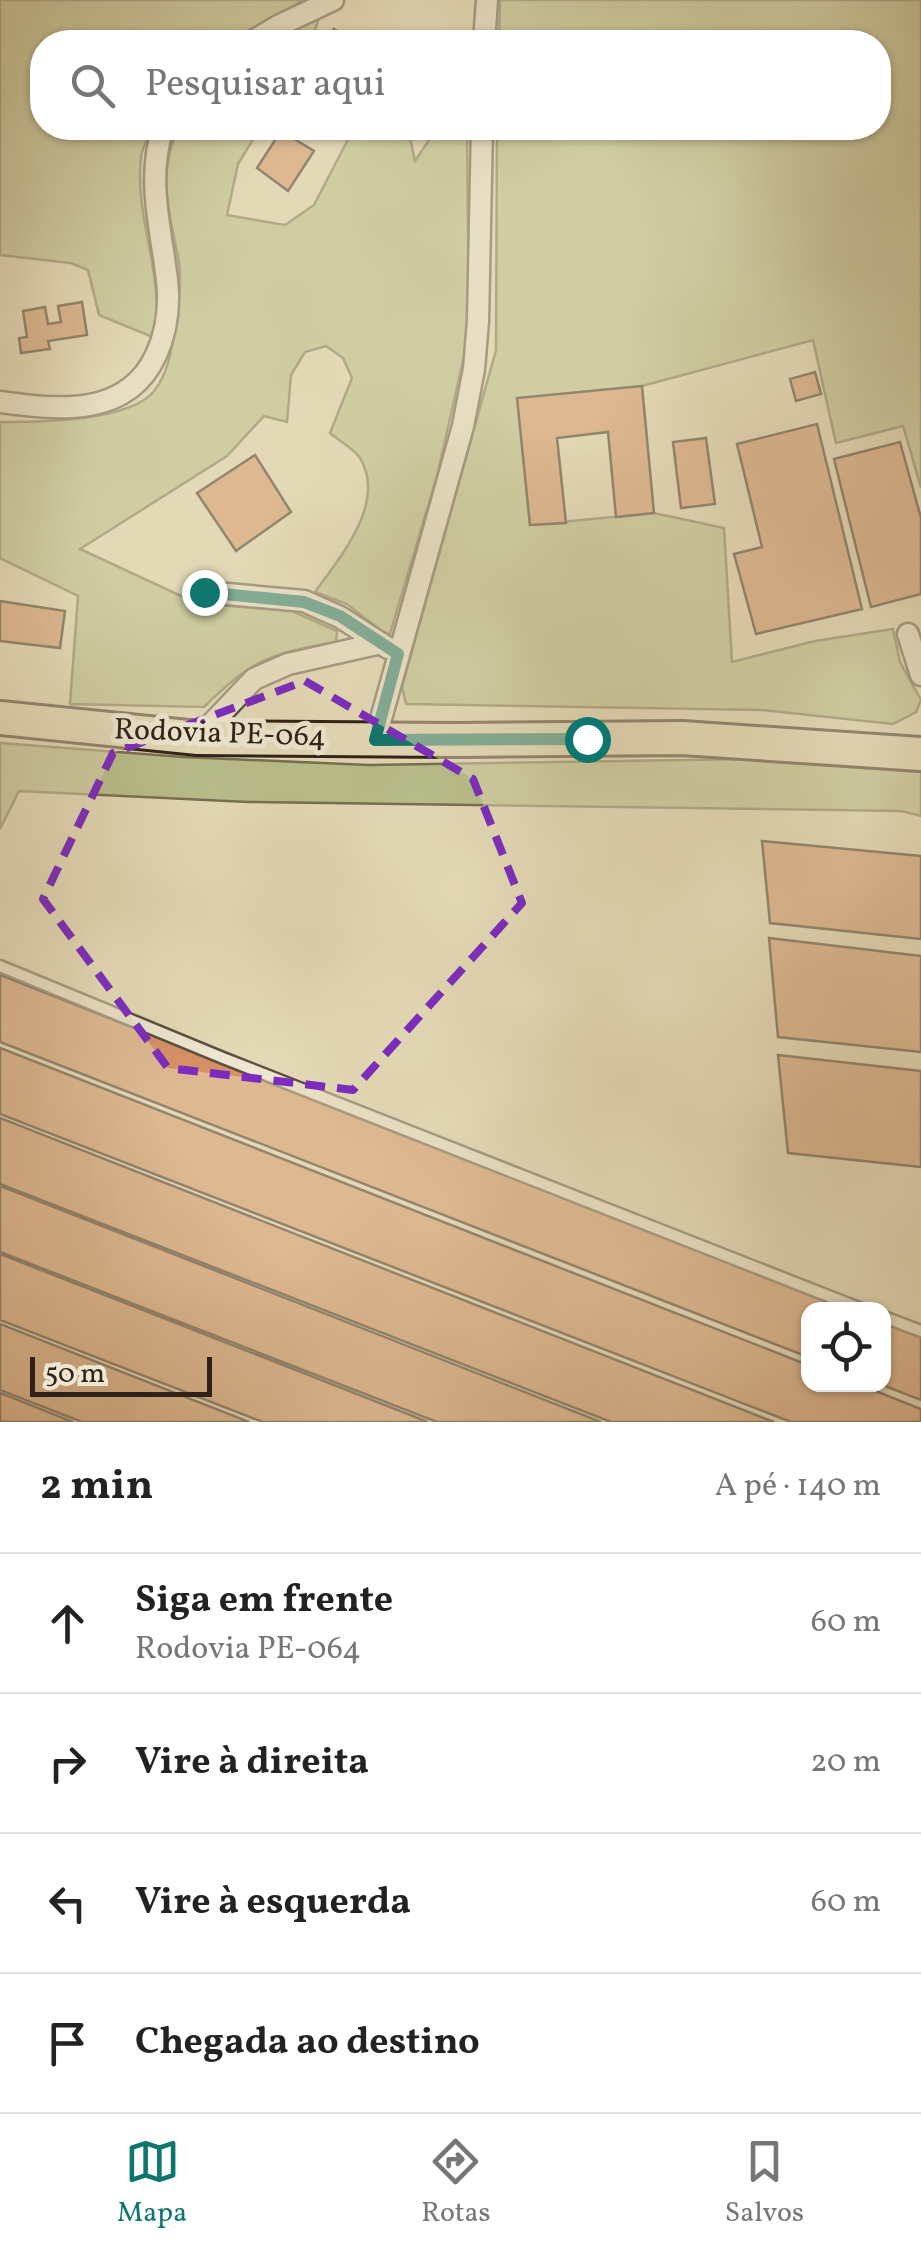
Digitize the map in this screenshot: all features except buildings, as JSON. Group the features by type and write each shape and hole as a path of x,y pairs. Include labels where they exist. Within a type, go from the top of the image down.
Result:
{"main road":[{"name":"Rodovia PE-064","path":"0,718 198,738 682,738 921,754"}],"street":[{"path":"271,30 333,0"},
{"path":"485,30 486,0"},
{"path":"0,402 43,408 93,405 126,395 150,369 168,321 168,284 154,190 159,140"},
{"path":"375,740 389,648 463,426 474,370 482,140"},
{"path":"204,592 304,602 340,616 389,648"},
{"path":"908,634 921,675"},
{"path":"198,738 254,679 288,664 389,648"}],"lane":[{"path":"0,966 240,1065 844,1302"},
{"path":"891,1319 921,1330"}],"highlighted area":[{"path":"305,681 473,779 522,903 353,1090 168,1068 43,899 113,753"}],"green space":[{"path":"0,0 304,0 250,30 30,30 30,140 147,140 140,180 156,291 155,338 99,315 88,270 71,263 0,255"},
{"path":"500,0 921,0 921,488 903,426 836,443 813,340 642,386 518,398 530,525 654,513 724,528 732,662 815,641 893,629 900,662 921,700 916,712 893,724 761,710 406,704 402,687 496,350 497,140 891,140 891,30 499,30"},
{"path":"320,15 315,30 293,30"},
{"path":"174,140 253,140 238,164 227,215 285,225 314,205 348,140 411,140 415,161 429,140 467,140 469,334 437,476 389,637 347,604 315,592 357,529 368,493 367,475 360,458 330,433 352,378 343,358 326,346 305,352 291,375 287,422 264,416 227,456 80,549 196,603 292,611 337,631 336,642 263,661 236,678 204,707 70,704 78,596 0,558 0,422 105,414 143,401 155,390 170,355 180,289 166,180"},
{"path":"0,743 183,757 369,765 751,759 921,772 921,816 901,811 248,802 19,791 0,829"}],"route":[{"path":"204,592 304,602 340,616 398,654 375,740 587,739"}]}
